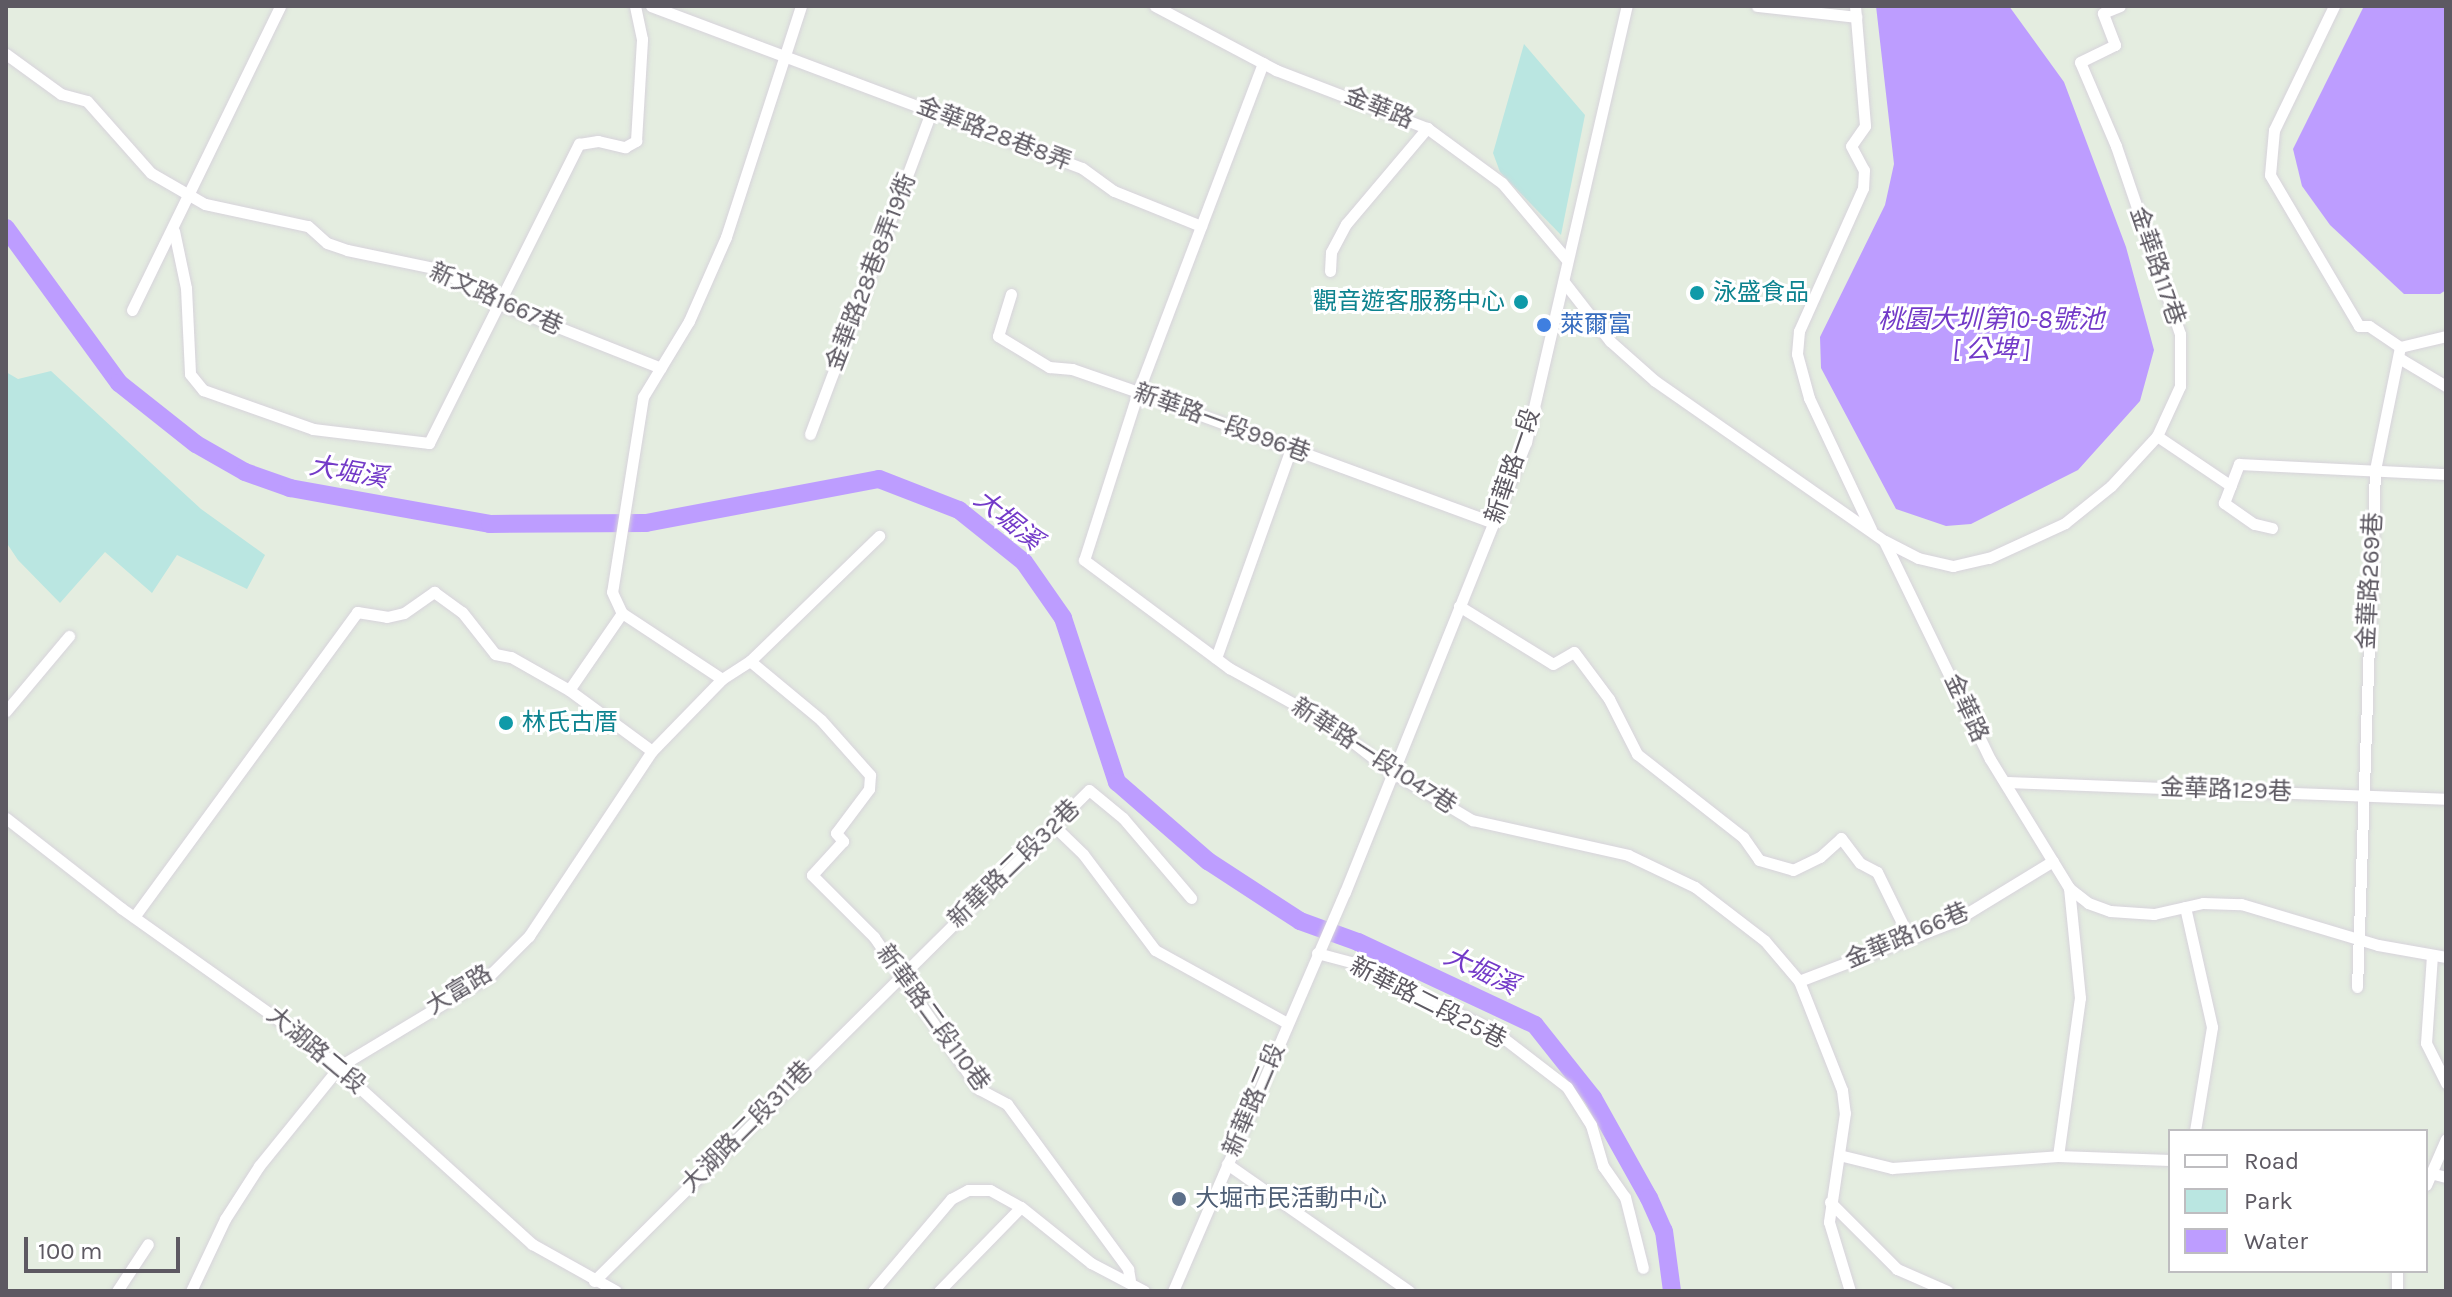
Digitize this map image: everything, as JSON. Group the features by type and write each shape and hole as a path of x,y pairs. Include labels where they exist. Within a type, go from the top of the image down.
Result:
{"street":[{"path":"132,310 174,231 187,194 280,6"},
{"path":"174,231 186,288 192,378 203,390 313,429 425,444 434,440 497,303 579,144 598,141 625,147 636,141 642,39 635,6"},
{"name":"金華路28巷8弄","path":"651,6 1082,168 1114,191 1201,226"},
{"path":"722,679 622,613 612,592 643,397 689,321 726,237 781,53 801,6"},
{"name":"金華路","path":"1155,6 1263,63 1427,128 1502,183 1567,260"},
{"name":"新華路一段","path":"1337,907 1526,442 1627,6"},
{"path":"1757,6 1855,12 1865,126 1851,146 1864,170 1863,188 1799,331 1797,354 1809,398 1871,529"},
{"name":"金華路117巷","path":"1884,541 1918,558 1953,566 1989,558 2065,523 2111,486 2157,436 2180,386 2180,334 2116,146 2080,62 2115,45 2103,13 2120,6"},
{"path":"2334,6 2274,130 2270,175 2359,326 2369,326 2446,386"},
{"name":"新文路1667巷","path":"6,54 61,94 95,107 125,150 205,204 308,226 327,243 347,250 439,269 497,303 661,368"},
{"path":"1138,392 1263,63"},
{"name":"金華路28巷8弄19衖","path":"810,434 932,110"},
{"path":"1330,271 1331,252 1346,224 1427,128"},
{"name":"金華路","path":"1564,282 1610,341 1655,381 1884,541 1990,759 2069,888"},
{"name":"新華路一段996巷","path":"1011,294 998,336 1049,367 1072,369 1138,392 1494,523"},
{"path":"2400,352 2446,336"},
{"name":"金華路269巷","path":"2357,987 2355,938 2375,470 2400,352"},
{"name":"新華路一段1047巷","path":"1138,392 1084,560 1216,658 1327,722 1390,771 1472,820 1592,843 1695,887 1765,941 1799,981 1842,1090 1845,1113 1829,1222 1850,1291"},
{"path":"2157,436 2231,486"},
{"path":"1216,658 1291,449"},
{"path":"2272,528 2254,524 2224,503 2239,464 2446,474"},
{"name":"大富路","path":"191,1291 225,1219 259,1166 340,1066 489,976 529,936 652,751 722,679 750,661 879,536"},
{"path":"134,917 357,612 387,617 404,613 434,592 462,612 495,654 511,657 569,690 652,751"},
{"path":"1459,606 1553,664 1574,652 1609,699 1637,754 1743,837 1759,860 1793,870 1820,857 1841,838 1860,863 1877,872 1908,935"},
{"path":"569,690 622,613"},
{"path":"6,711 69,636"},
{"name":"新華路二段110巷","path":"750,661 821,720 870,775 869,789 836,833 843,841 812,875 825,893 874,937 979,1089 1007,1104 1128,1269 1130,1280"},
{"name":"金華路129巷","path":"2006,782 2446,799"},
{"name":"新華路二段32巷","path":"901,974 1089,790 1123,818 1191,898"},
{"name":"大湖路二段","path":"6,818 134,917 258,1001 340,1066 532,1244 616,1291"},
{"path":"1052,824 1083,854 1155,950 1287,1023"},
{"name":"金華路166巷","path":"1799,981 1908,935 1953,922 2053,861"},
{"path":"2069,888 2110,911 2154,914 2185,907 2241,904 2355,938 2446,957"},
{"path":"2058,1156 2080,998 2069,888"},
{"name":"新華路二段","path":"1173,1291 1337,907"},
{"path":"2185,907 2212,1027 2195,1129"},
{"name":"新華路二段25巷","path":"1317,953 1351,962 1493,1030 1567,1087 1591,1125 1603,1166 1625,1197 1643,1268"},
{"path":"2432,955 2426,1043 2446,1083"},
{"name":"大湖路二段311巷","path":"594,1281 901,974"},
{"path":"2428,1179 2446,1139"},
{"path":"1839,1155 1892,1168 2058,1156 2168,1160"},
{"path":"1227,1164 1409,1291"},
{"path":"2430,1173 2446,1177"},
{"path":"873,1291 951,1199 968,1190 990,1190 1021,1207 1091,1263 1130,1280 1144,1291"},
{"path":"1830,1202 1897,1269 1947,1291"},
{"path":"939,1291 1021,1207"},
{"path":"117,1291 148,1244"}],"green space":[{"path":"1524,44 1585,115 1561,235 1500,172 1493,153"},
{"path":"51,371 201,509 265,555 247,589 177,555 152,593 105,552 60,603 18,560 6,542 6,372 18,379"}],"water":[{"name":"桃園大圳第10-8號池 [ 公埤 ]","path":"1876,6 2009,6 2064,82 2126,247 2154,350 2140,401 2078,470 1971,524 1946,526 1896,509 1821,368 1820,337 1885,205 1894,164"},
{"path":"2364,6 2446,6 2446,290 2440,294 2404,294 2330,225 2302,186 2293,149"}],"waterway":[{"name":"大堀溪","path":"6,228 119,383 196,444 245,472 290,488 490,524 646,523 879,479 959,510 1024,562 1063,618 1117,782 1208,861 1300,921 1358,942 1535,1025 1593,1098 1649,1198 1664,1231 1672,1291"}],"place":[{"name":"泳盛食品","path":"1697,293"},
{"name":"觀音遊客服務中心","path":"1521,302"},
{"name":"萊爾富","path":"1544,325"},
{"name":"林氏古厝","path":"506,723"},
{"name":"大堀市民活動中心","path":"1179,1199"}]}
